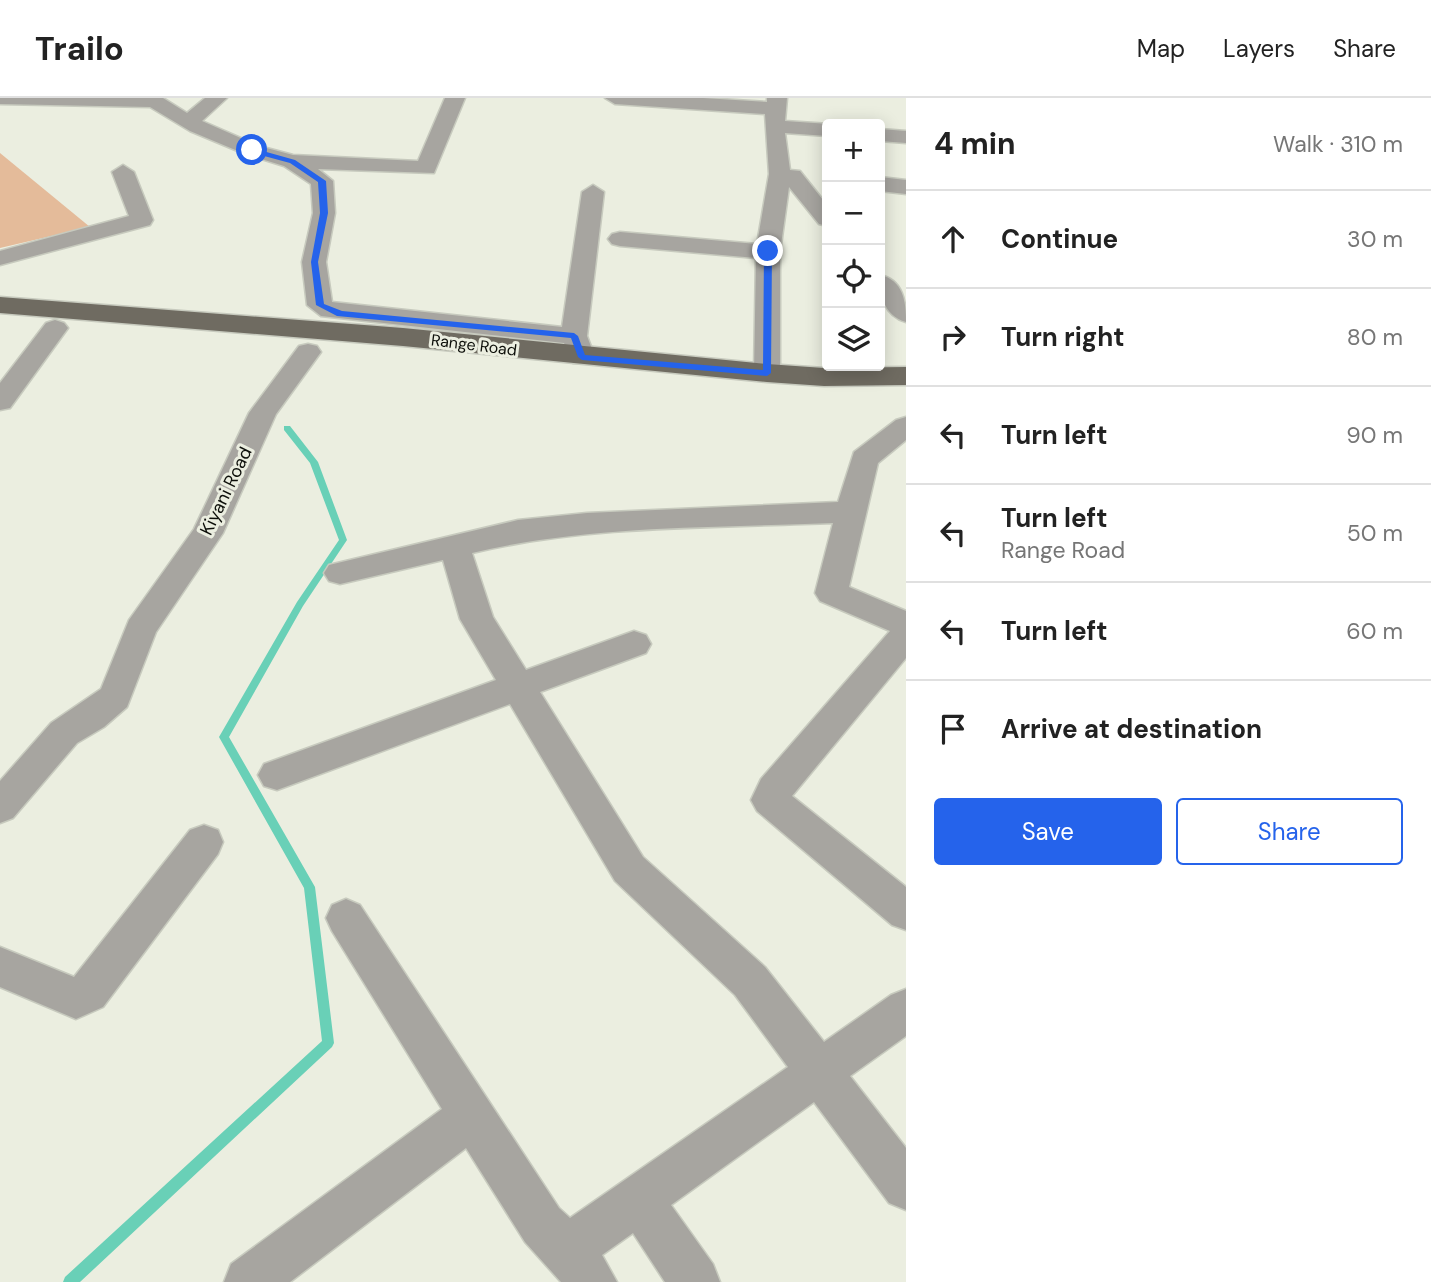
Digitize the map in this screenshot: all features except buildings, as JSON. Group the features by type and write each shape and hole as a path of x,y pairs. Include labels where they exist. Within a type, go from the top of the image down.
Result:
{"main road":[{"name":"Range Road","path":"0,305 148,319 578,346 767,373 824,377 906,376"},
{"path":"0,323 777,393 906,397"}],"street":[{"path":"0,98 154,101 191,120 197,127 252,150 292,162 426,168 455,98"},
{"path":"191,120 217,98"},
{"path":"615,98 776,111 822,128"},
{"path":"767,373 768,251 786,175 776,111"},
{"path":"885,135 906,137"},
{"path":"292,162 322,181 324,213 314,262 320,305 340,314 578,346 593,192"},
{"path":"0,258 142,220 123,172"},
{"path":"786,175 822,179"},
{"path":"786,175 822,214"},
{"path":"885,185 906,187"},
{"path":"620,239 768,251"},
{"path":"885,288 906,314"},
{"path":"0,402 55,328"},
{"name":"Kiyani Road","path":"0,807 64,733 92,717 115,697 141,629 208,533 263,413 307,352"},
{"path":"906,426 864,458 831,593 906,624"},
{"path":"340,573 518,531 587,523 850,512"},
{"path":"454,546 477,619 629,869 750,981 906,1186"},
{"path":"906,635 789,773 770,800 906,912"},
{"path":"277,775 634,644"},
{"path":"0,967 76,999 88,993 204,842"},
{"path":"346,918 542,1225 580,1266 639,1200 906,1010"},
{"path":"249,1282 472,1115"},
{"path":"639,1200 695,1282"}],"shaded area":[{"path":"0,153 90,227 0,248"}],"waterway":[{"path":"70,1282 328,1043 309,887 224,737 300,604 343,540 314,462 287,428"}],"route":[{"path":"252,150 292,162 322,181 324,213 314,262 320,305 340,314 574,336 582,357 767,373 768,251"}]}
